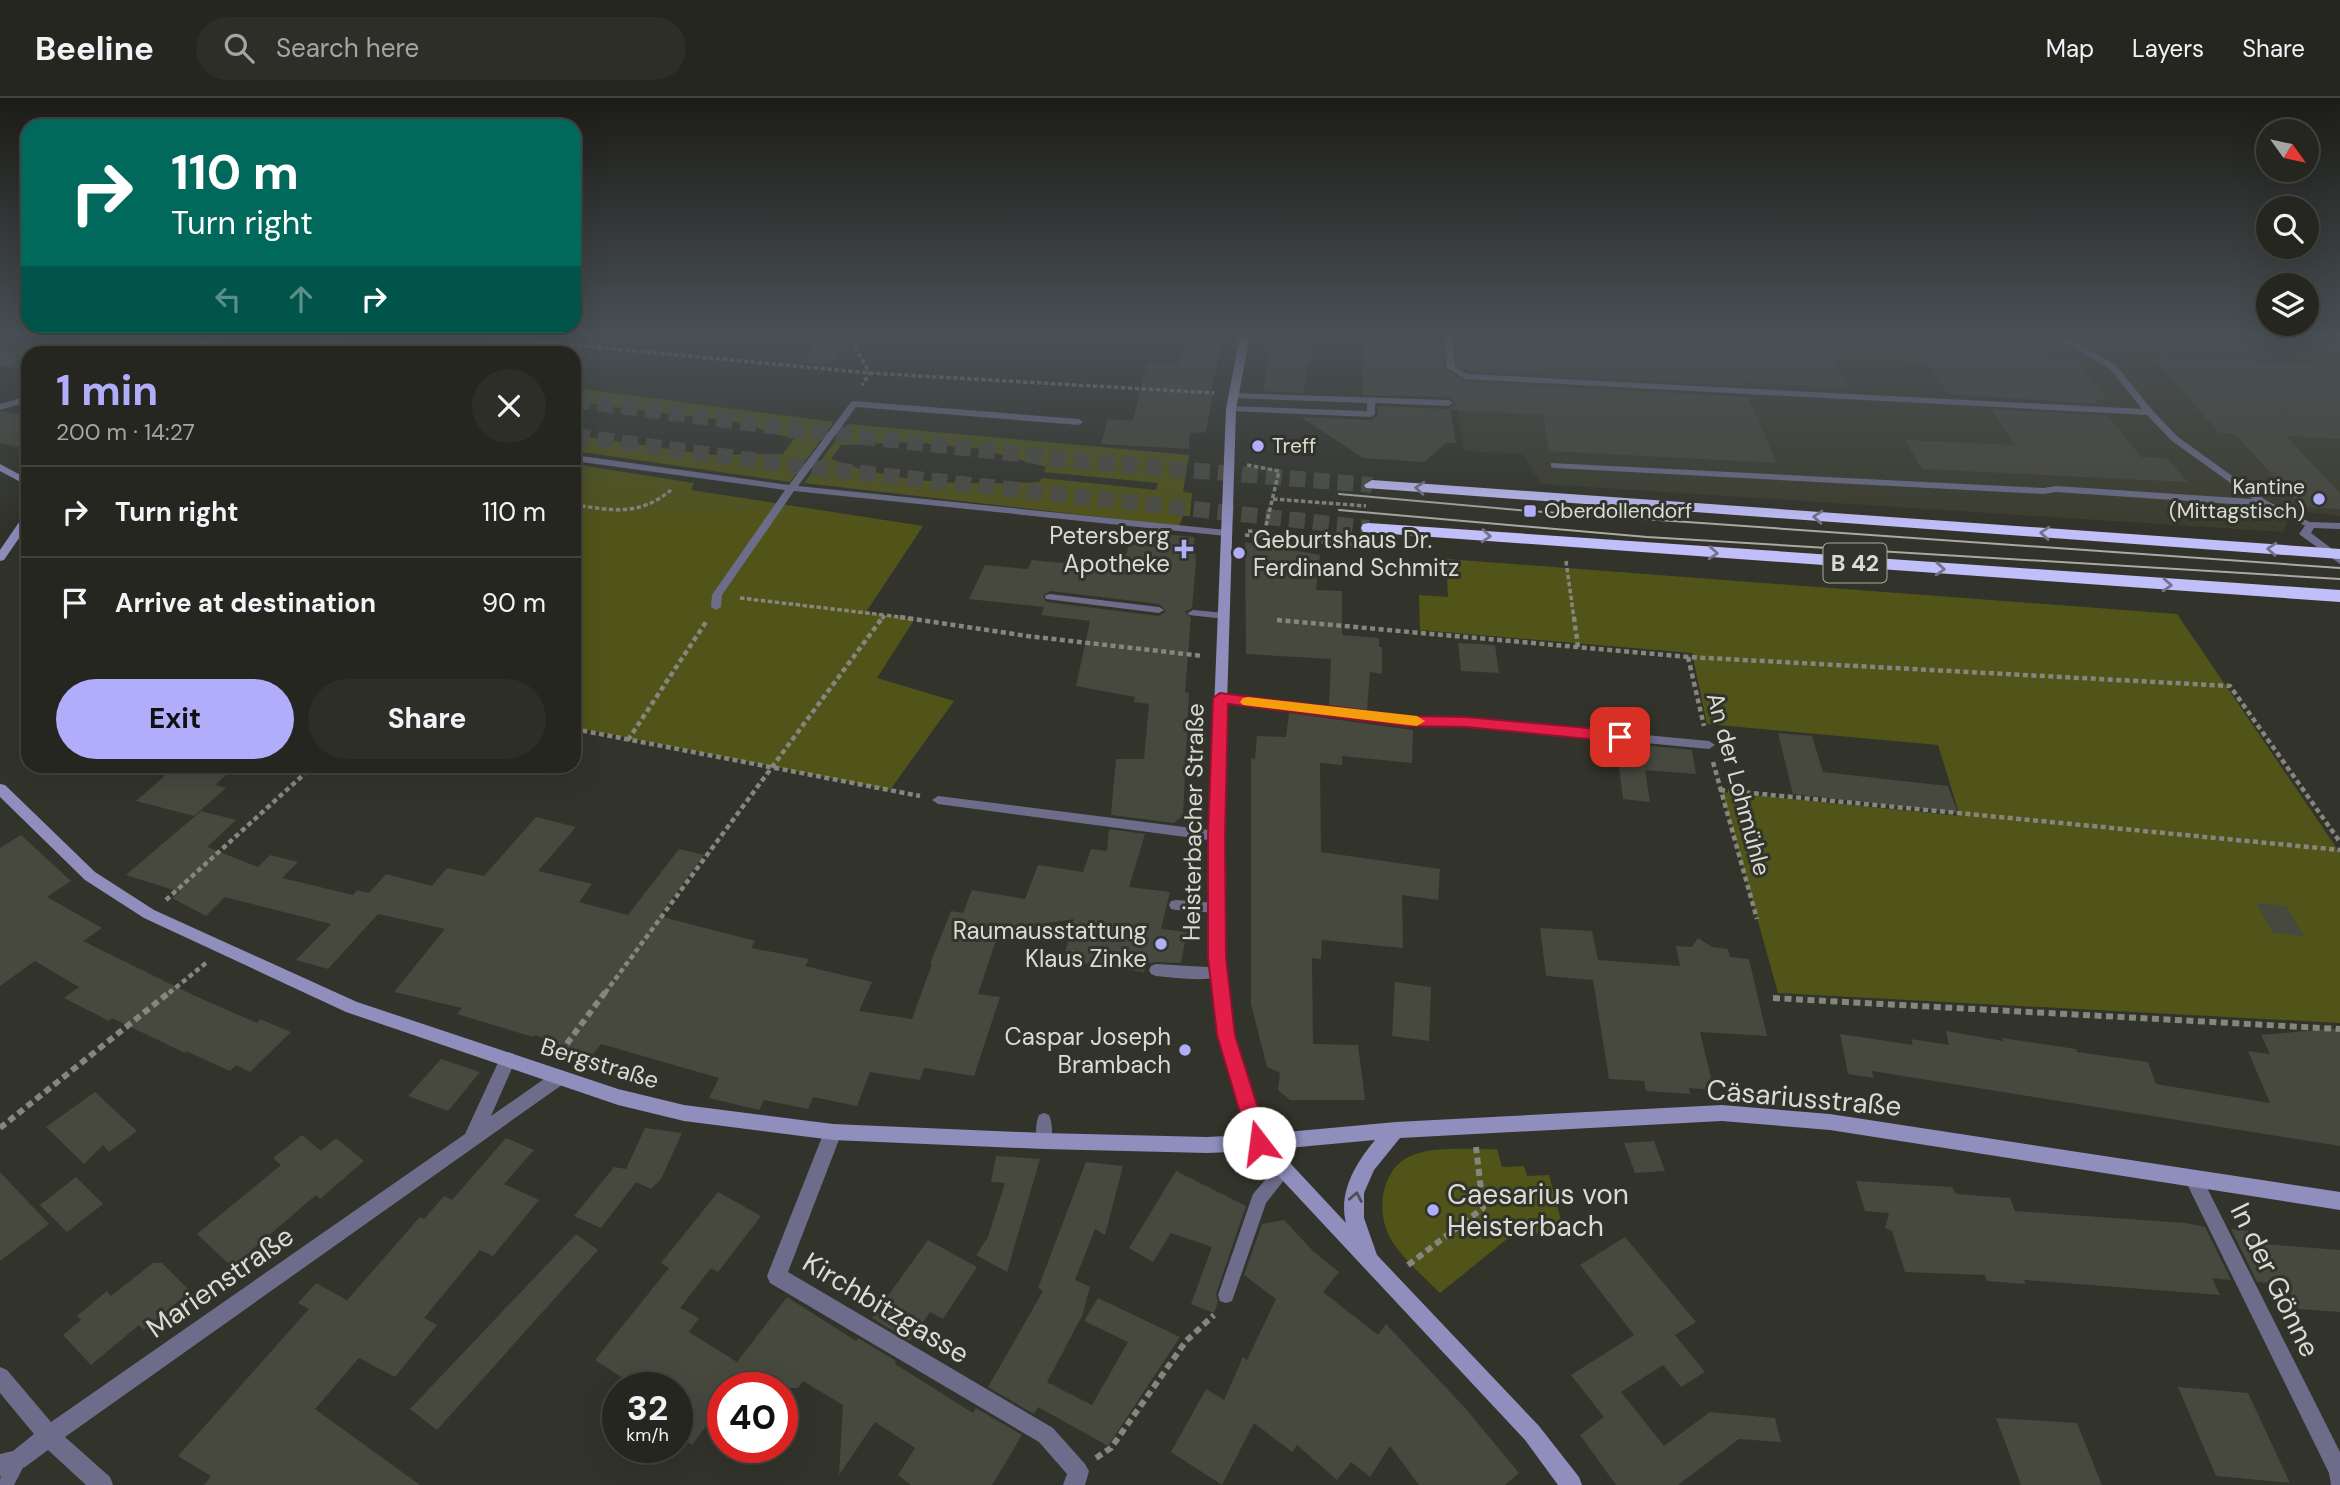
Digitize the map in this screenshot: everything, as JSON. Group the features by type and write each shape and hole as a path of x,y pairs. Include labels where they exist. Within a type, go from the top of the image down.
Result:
{"highway":[{"name":"B 42","path":"1372,485 2340,554"},
{"name":"B 42","path":"1369,528 2340,596"}],"street":[{"name":"Heisterbacher Straße","path":"1233,400 1216,836 1219,972 1226,1035 1259,1143 1532,1433 1571,1485"},
{"path":"0,407 21,401"},
{"path":"0,467 21,479"},
{"path":"2308,530 2340,526"},
{"path":"0,558 21,527"},
{"path":"2308,530 2340,561"},
{"name":"Bergstraße","path":"0,789 90,876 149,914 352,1007 618,1097 684,1113 833,1132 1044,1141 1207,1145 1259,1143"},
{"path":"471,1140 508,1059"},
{"name":"Marienstraße","path":"9,1463 471,1140 553,1075"},
{"name":"Cäsariusstraße","path":"1259,1143 1396,1130 1722,1113 1830,1122 2340,1201"},
{"name":"Heisterbacher Straße","path":"1370,1263 1353,1207 1361,1173 1374,1153 1396,1130"},
{"name":"Kirchbitzgasse","path":"833,1132 776,1276 1046,1435 1076,1478"},
{"name":"In der Gönne","path":"2193,1178 2339,1472 2340,1482"},
{"path":"0,1377 49,1436 102,1485"}],"lane":[{"path":"1233,400 1371,414 1371,401 1449,403"},
{"path":"1916,400 2149,412"},
{"path":"2139,400 2175,439 2264,503 2308,530"},
{"path":"717,601 774,511 854,404 1079,422"},
{"path":"581,459 793,488 1226,533"},
{"path":"1555,465 2044,491 2056,489 2264,503"},
{"path":"1051,597 1159,610"},
{"path":"1193,613 1225,615"},
{"path":"1220,698 1406,721 1466,722 1709,745"},
{"path":"938,800 1216,836"},
{"path":"1176,905 1217,908"},
{"path":"1156,970 1219,972"},
{"path":"1044,1120 1044,1141"},
{"path":"1226,1295 1259,1199 1284,1170"},
{"path":"4,1485 9,1463"}],"path":[{"path":"852,400 854,404"},
{"path":"1247,533 1263,538 1279,471 1251,466"},
{"path":"581,506 631,511 647,508 659,501 688,473"},
{"path":"1273,499 1367,506"},
{"path":"1566,560 1578,647"},
{"path":"627,740 717,601 885,615 1027,636 1221,656"},
{"path":"553,1075 771,769 885,615"},
{"path":"1277,620 1688,657 2230,686 2340,842"},
{"name":"An der Lohmühle","path":"1688,657 1720,790 1756,919"},
{"path":"581,730 938,800"},
{"path":"149,914 305,773"},
{"path":"1720,790 2340,850"},
{"path":"0,1128 223,949"},
{"path":"1773,998 2340,1029"},
{"path":"1388,1281 1483,1208 1474,1126"},
{"path":"1076,1478 1111,1448 1186,1341 1219,1310 1226,1295"}],"shaded area":[{"path":"581,400 664,400 834,422 790,482 581,452 581,436 711,455 783,454 794,439 737,422 581,403"},
{"path":"1453,400 2340,400 2340,516 2292,510 2283,532 1541,484 1522,454 1464,451 1456,400"},
{"path":"848,424 1189,455 1183,492 1192,493 1190,516 1183,516 1179,526 804,483","holes":["913,442 980,449 1046,467 1044,472 1158,483 1156,490 1042,478 1039,482 959,483 882,474 831,459 841,445"]},
{"path":"581,465 694,483 691,490 923,526 866,612 914,620 877,678 954,701 890,790 581,728"},
{"path":"1446,559 2177,614 2340,853 2340,1023 1778,993 1722,792 1960,816 1938,745 1707,724 1692,653 1420,630 1419,595 1448,597"},
{"path":"1446,1149 1497,1149 1502,1167 1524,1166 1527,1176 1549,1175 1564,1232 1512,1235 1440,1293 1402,1255 1386,1230 1382,1204 1388,1179 1404,1159 1416,1154"}],"building":[{"path":"1138,400 1212,400 1206,432 1189,433 1189,449 1101,444 1108,419 1133,421"},
{"path":"1452,400 1749,400 1777,463 1549,451 1543,415 1450,410 1456,443 1446,443 1424,462 1363,458 1301,417 1371,420 1378,414 1378,406 1449,409 1456,403"},
{"path":"2034,400 2107,400 2108,401 2095,400 2098,404"},
{"path":"2190,400 2340,400 2340,439 2286,436 2340,493 2340,509 2302,507 2234,433 2219,433"},
{"path":"1991,409 2108,416 2141,457 2167,458 2188,482 1922,469 1905,440 2014,445"},
{"path":"0,412 21,414 21,448 0,443"},
{"path":"1133,531 1194,537 1196,562 1192,608 1185,612 1191,618 1185,692 1189,693 1183,816 1174,823 1111,815 1116,759 1144,759 1149,704 1134,702 1135,697 1076,686 1090,621 1041,615 1044,607 969,599 985,565 1028,569 1032,560 1122,569","holes":["1050,591 1159,604 1166,611 1159,616 1046,602 1043,596"]},
{"path":"1245,542 1320,555 1316,590 1342,591 1342,635 1379,638 1379,647 1382,647 1382,674 1370,672 1367,710 1329,705 1331,659 1246,654"},
{"path":"1458,643 1495,645 1499,673 1461,671"},
{"path":"1289,713 1413,730 1412,763 1342,756 1342,765 1320,763 1321,852 1440,869 1438,900 1402,895 1403,948 1322,940 1321,959 1312,958 1313,1044 1358,1045 1365,1100 1290,1100 1278,1090 1280,1073 1267,1067 1251,1004 1251,758 1255,759 1257,736 1286,737"},
{"path":"1778,733 1812,736 1823,772 1948,786 1958,813 1793,794"},
{"path":"1609,742 1692,750 1696,774 1645,770 1650,802 1623,799 1619,767"},
{"path":"168,773 228,773 215,785 226,788 194,816 136,801"},
{"path":"201,811 236,820 207,847 258,867 270,855 298,862 282,878 353,895 357,890 369,893 386,874 432,886 447,868 484,876 536,817 576,827 538,871 592,884 579,902 628,915 679,849 704,855 659,916 755,941 751,948 809,959 805,966 872,982 859,1011 912,1019 951,911 963,913 972,890 1025,899 1038,865 1083,872 1091,849 1107,851 1109,829 1145,834 1129,887 1170,892 1161,929 1187,932 1181,963 1146,964 1144,972 1063,960 1074,919 999,931 978,994 1000,997 974,1076 924,1068 920,1080 870,1072 857,1106 813,1097 808,1109 764,1100 759,1110 709,1098 719,1078 601,1044 590,1058 535,1035 533,1037 457,1014 462,1008 394,992 445,929 378,914 328,969 296,960 331,924 225,897 206,916 172,898 180,892 126,875"},
{"path":"21,835 71,881 47,897 102,928 83,941 257,1023 260,1019 291,1032 250,1072 236,1065 230,1071 112,1018 109,1021 64,998 79,987 35,961 0,986 0,848"},
{"path":"2256,903 2286,906 2304,936 2273,933"},
{"path":"1540,928 1592,931 1598,960 1680,966 1676,946 1692,947 1698,938 1712,947 1728,949 1730,957 1749,959 1767,1036 1700,1032 1714,1090 1689,1088 1690,1094 1646,1091 1644,1081 1609,1079 1593,980 1546,976"},
{"path":"1395,982 1431,987 1429,1041 1392,1036"},
{"path":"2340,1028 2340,1146 1872,1071 1874,1078 1848,1074 1840,1034 1913,1045 1911,1039 1949,1045 1946,1031 2076,1049 2077,1052 2148,1062 2156,1084 2270,1103 2248,1051 2270,1054 2261,1035"},
{"path":"441,1059 480,1072 448,1111 408,1096"},
{"path":"95,1092 137,1131 109,1152 103,1145 84,1164 46,1127"},
{"path":"645,1128 682,1133 661,1179 651,1189 636,1182 601,1228 574,1216 614,1167 626,1169"},
{"path":"302,1135 321,1151 336,1138 364,1161 320,1199 316,1195 232,1267 197,1234 281,1165 273,1158"},
{"path":"506,1138 534,1150 504,1184 539,1200 493,1256 480,1250 424,1318 437,1325 395,1377 359,1358 315,1409 420,1485 204,1485 211,1476 178,1456 309,1309 298,1303 316,1283 347,1300 420,1217 424,1219 444,1196 452,1200"},
{"path":"1654,1141 1665,1171 1635,1173 1624,1143"},
{"path":"996,1156 1040,1159 1007,1272 976,1255 988,1237 1005,1183 991,1182"},
{"path":"1086,1162 1123,1166 1105,1235 1095,1229 1075,1280 1090,1287 1082,1316 1047,1382 1092,1405 1128,1342 1084,1321 1098,1298 1180,1337 1108,1446 1038,1407 1034,1414 988,1387 1043,1291 1038,1288"},
{"path":"1176,1171 1246,1206 1216,1294 1218,1302 1214,1313 1191,1304 1212,1247 1171,1233 1153,1262 1129,1248"},
{"path":"0,1172 49,1224 0,1261"},
{"path":"76,1177 103,1204 67,1232 40,1205"},
{"path":"1856,1181 1952,1187 1956,1194 2010,1198 2015,1211 2185,1223 2205,1227 2231,1280 2212,1278 2220,1295 2024,1280 2026,1284 1987,1281 1985,1275 1905,1272 1892,1231 1885,1228 1889,1213 1865,1211"},
{"path":"718,1192 761,1216 718,1272 711,1268 680,1308 699,1318 689,1332 737,1362 787,1297 856,1341 858,1338 896,1361 895,1364 973,1413 976,1408 1022,1435 992,1485 911,1485 898,1475 915,1448 875,1422 839,1475 843,1405 803,1381 798,1388 798,1372 707,1372 707,1425 693,1444 693,1372 613,1372 595,1360 669,1268 661,1263"},
{"path":"1284,1220 1314,1252 1339,1272 1323,1292 1378,1335 1386,1324 1466,1409 1519,1473 1505,1485 1419,1485 1390,1446 1370,1477 1351,1462 1337,1480 1297,1445 1292,1452 1254,1423 1222,1485 1171,1452 1206,1389 1224,1400 1243,1357 1247,1360 1276,1299 1244,1275 1262,1224"},
{"path":"2231,1229 2258,1232 2264,1244 2340,1250 2340,1312 2299,1309 2285,1284 2257,1282"},
{"path":"576,1234 598,1250 437,1430 410,1409"},
{"path":"1625,1237 1696,1322 1675,1335 1705,1372 1681,1387 1663,1365 1621,1392 1664,1446 1710,1412 1775,1418 1781,1442 1739,1439 1678,1485 1616,1485 1580,1435 1604,1417 1571,1375 1634,1335 1580,1265"},
{"path":"928,1240 977,1267 943,1319 930,1312 910,1341 872,1318"},
{"path":"153,1263 162,1263 190,1291 144,1330 139,1325 91,1365 63,1335 81,1320 77,1316 107,1291 111,1296"},
{"path":"2178,1387 2248,1393 2290,1483 2216,1476"},
{"path":"1996,1418 2077,1423 2102,1485 2021,1485"}],"tunnel":[{"path":"581,401 810,431 1091,462 1372,485"},
{"path":"581,437 788,465 1369,528"}],"tram line":[{"path":"1339,494 1530,511 2340,568"},
{"path":"1339,510 1647,537 2340,579"}],"slow traffic":[{"path":"1248,702 1417,721"}],"place":[{"name":"Treff","path":"1258,446"},
{"name":"Kantine (Mittagstisch)","path":"2319,499"},
{"name":"Oberdollendorf","path":"1530,511"},
{"name":"Petersberg Apotheke","path":"1184,549"},
{"name":"Geburtshaus Dr. Ferdinand Schmitz","path":"1239,553"},
{"name":"Raumausstattung Klaus Zinke","path":"1161,944"},
{"name":"Caspar Joseph Brambach","path":"1185,1050"},
{"name":"Caesarius von Heisterbach","path":"1433,1210"}],"route":[{"path":"1259,1143 1246,1093 1226,1035 1217,958 1216,836 1220,698 1406,721 1466,722 1620,737"}]}
